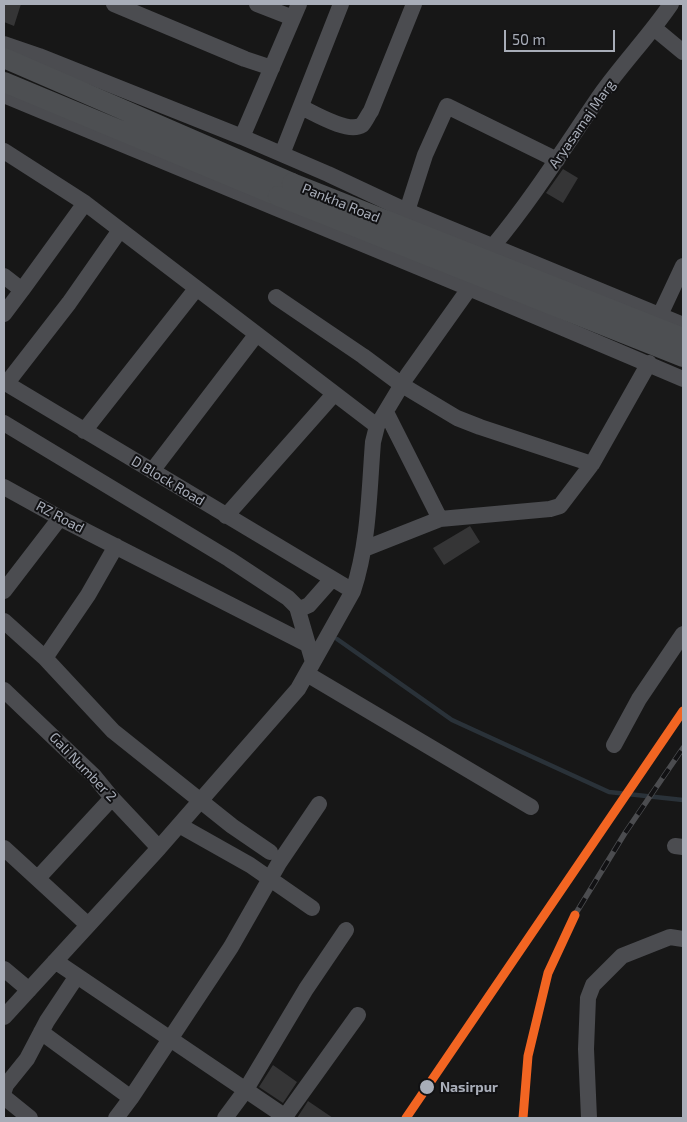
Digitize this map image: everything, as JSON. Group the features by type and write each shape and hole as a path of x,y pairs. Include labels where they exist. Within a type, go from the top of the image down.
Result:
{"main road":[{"name":"Pankha Road","path":"4,58 285,190 683,357"},
{"name":"Pankha Road","path":"4,82 285,190 683,338"}],"street":[{"path":"114,4 272,68"},
{"path":"242,137 296,11 257,4"},
{"path":"282,154 341,4"},
{"path":"301,107 336,124 351,128 362,125 371,111 414,4"},
{"name":"Aryasamaj Marg","path":"377,426 402,385 603,92 671,4"},
{"path":"654,28 683,52"},
{"path":"4,44 39,56 242,137 407,211 683,325"},
{"path":"4,95 649,363 683,379"},
{"path":"407,211 425,155 447,106 557,160"},
{"path":"4,151 85,203 377,426 373,442 364,549 353,592 298,689 159,848 4,1018"},
{"path":"4,314 85,203"},
{"path":"5,383 69,303 120,230"},
{"path":"660,315 683,266"},
{"path":"4,276 22,290"},
{"path":"84,431 196,289"},
{"path":"276,297 402,385 457,418 592,464"},
{"path":"152,471 256,335"},
{"path":"364,549 440,519 550,509 560,506 592,464 649,363"},
{"name":"D Block Road","path":"5,383 353,592"},
{"path":"226,516 334,394"},
{"path":"386,412 440,519"},
{"path":"4,423 229,559 288,598 298,610 308,644 310,668"},
{"name":"RZ Road","path":"4,487 60,518 308,644"},
{"path":"4,591 60,518"},
{"path":"45,658 88,595 116,546"},
{"path":"298,610 309,605 332,579"},
{"path":"4,621 45,658 114,731 232,826 270,852"},
{"path":"614,745 639,699 683,634"},
{"path":"310,668 531,807"},
{"name":"Gali Number 2","path":"4,690 94,776 159,848"},
{"path":"38,878 112,798"},
{"path":"116,1118 231,948 270,878 319,804"},
{"path":"180,824 270,878 312,908"},
{"path":"4,848 88,925"},
{"path":"225,1118 245,1091 306,989 346,930"},
{"path":"588,1118 586,1049 588,998 593,985 622,956 670,937 683,939"},
{"path":"55,961 285,1118 358,1014"},
{"path":"4,969 29,990"},
{"path":"4,1091 6,1085 27,1060 41,1032 77,976"},
{"path":"41,1032 131,1098"},
{"path":"4,1097 30,1118"}],"building":[{"path":"4,4 21,4 14,26 4,22"},
{"path":"563,169 578,178 563,203 546,193"},
{"path":"470,526 480,542 444,565 433,548"},
{"path":"273,1065 297,1082 283,1103 259,1087"},
{"path":"308,1101 333,1118 297,1118"}],"waterway":[{"path":"337,639 452,720 609,792 683,800"}],"railway":[{"path":"523,1118 528,1056 548,973 576,913 625,833 683,748"}],"transit line":[{"path":"406,1118 683,711"},
{"path":"523,1118 528,1056 548,973 575,915"}],"place":[{"name":"Nasirpur","path":"427,1087"}]}
